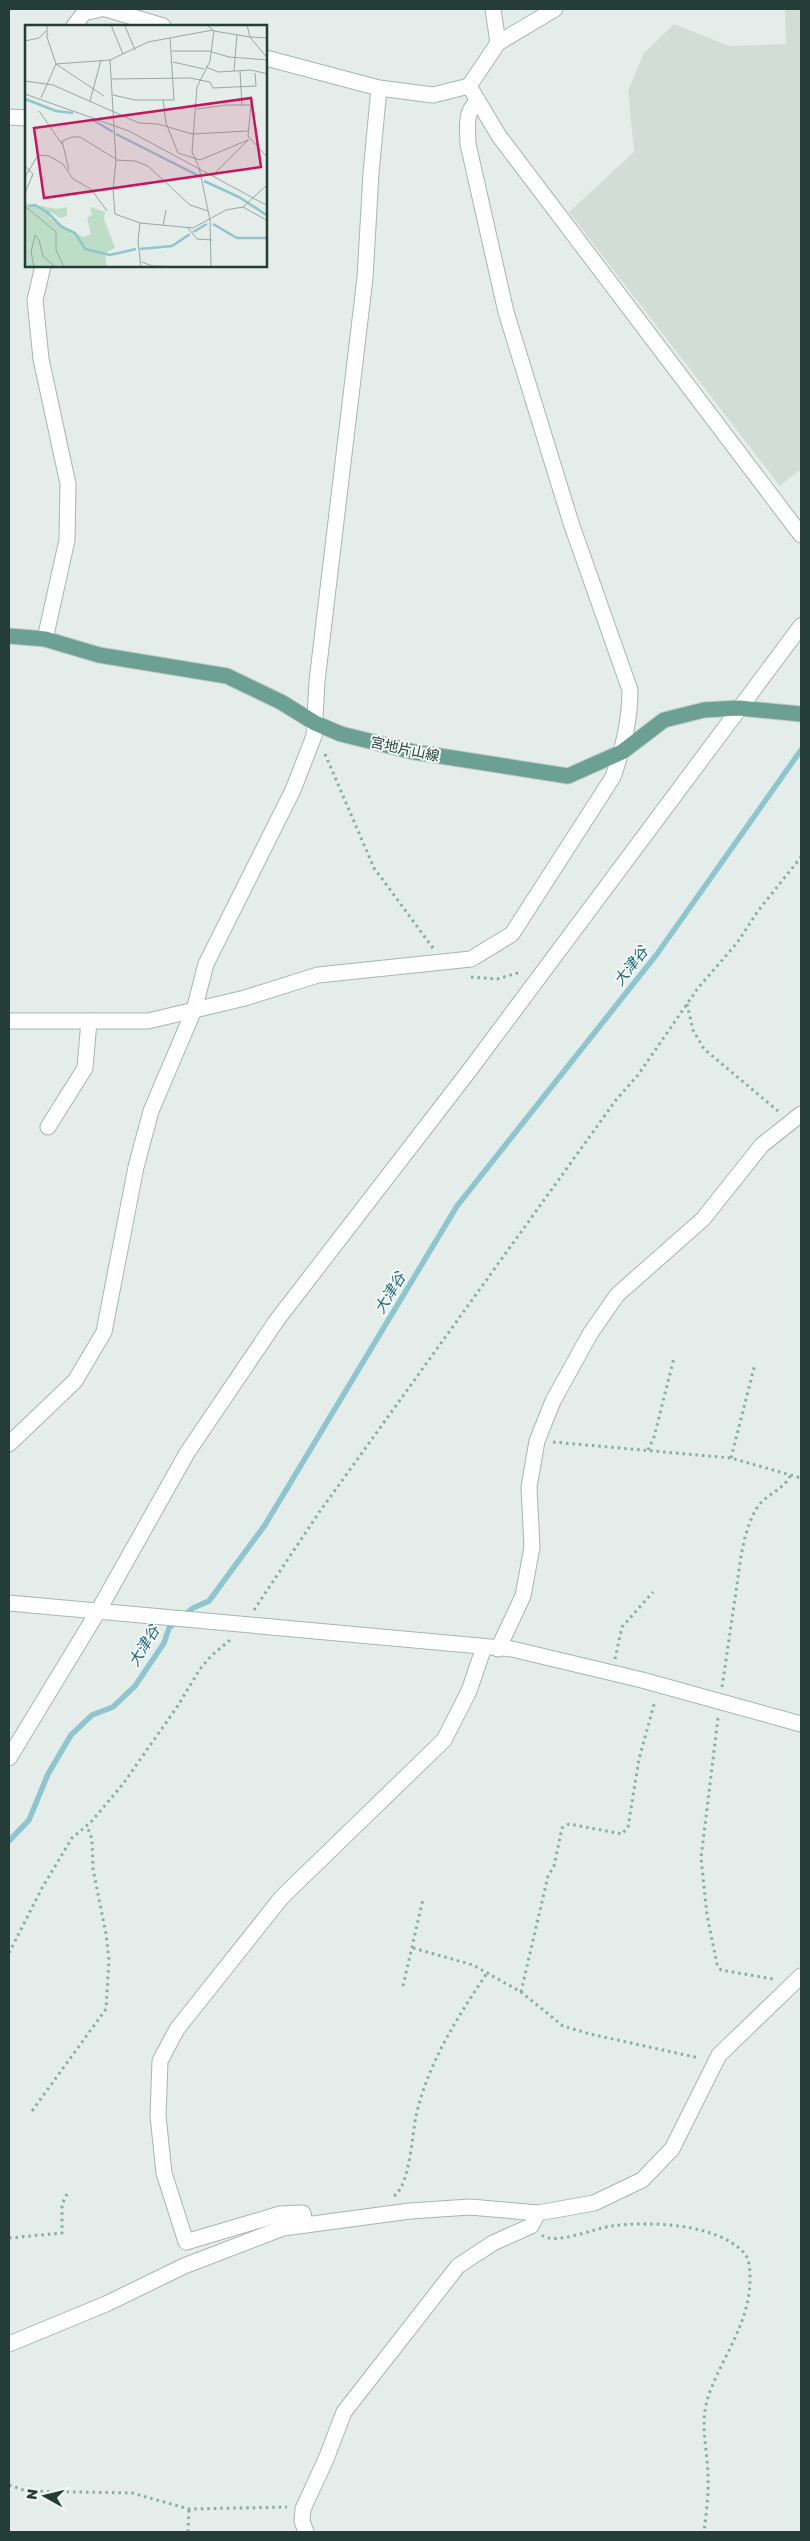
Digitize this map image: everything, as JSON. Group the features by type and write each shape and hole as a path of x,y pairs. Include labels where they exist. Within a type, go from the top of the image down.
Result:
{"main road":[{"name":"宮地片山線","path":"9,636 45,639 98,655 227,676 281,702 314,729 414,752 568,776 622,752 664,720 704,710 739,708 801,714"}],"street":[{"path":"75,25 84,13 101,9"},
{"path":"106,9 160,25"},
{"path":"493,9 498,43"},
{"path":"268,59 380,88 433,95 469,86 498,43 555,9"},
{"path":"469,86 499,136 801,534"},
{"path":"9,1444 75,1381 104,1332 136,1167 151,1111 194,1010 206,964 292,790 314,729 317,681 365,278 371,173 380,88"},
{"path":"9,1021 148,1021 245,998 318,974 471,959 512,934 613,777 622,752 630,714 630,690 571,523 506,312 468,144 467,115 472,106 478,101"},
{"path":"9,117 25,118"},
{"path":"43,268 35,300 41,359 68,484 66,540 45,639"},
{"path":"9,1758 103,1612 187,1453 277,1320 469,1071 801,626"},
{"path":"48,1127 85,1068 89,1021"},
{"path":"305,2225 303,2213 280,2214 186,2242 164,2173 158,2116 160,2061 177,2029 282,1897 444,1740 491,1648 523,1596 532,1547 529,1487 537,1441 553,1401 590,1334 616,1295 703,1219 762,1146 796,1118"},
{"path":"9,1603 512,1649 660,1685 801,1724"},
{"path":"9,2344 106,2304 184,2266 283,2228 410,2211 470,2207 536,2217 594,2202 642,2180 672,2149 718,2055 796,1980"},
{"path":"306,2532 302,2521 303,2509 326,2459 344,2412 446,2278 476,2252 531,2226 536,2217"}],"path":[{"path":"314,729 374,868 437,954 456,970 476,978 497,978 524,971"},
{"path":"9,1953 42,1888 72,1838 87,1826 123,1784 200,1669 235,1637 244,1625 318,1514 412,1382 526,1228 616,1100 638,1075 698,988 737,943 758,911 801,857"},
{"path":"687,1004 693,1030 704,1049 796,1118"},
{"path":"648,1450 654,1437 674,1358"},
{"path":"731,1458 755,1364"},
{"path":"537,1441 731,1458 801,1478"},
{"path":"790,1476 787,1483 761,1503 748,1525 742,1549 720,1702 701,1858 705,1905 717,1964 721,1970 796,1980"},
{"path":"613,1673 622,1627 653,1592"},
{"path":"521,1992 548,1876 554,1866 562,1828 569,1824 622,1834 628,1827 639,1759 660,1685"},
{"path":"32,2111 106,2009 109,1960 93,1869 92,1839 87,1826"},
{"path":"403,1986 423,1899"},
{"path":"413,1948 459,1960 487,1973 521,1992 563,2026 590,2034 680,2052 714,2062"},
{"path":"387,2197 396,2196 410,2161 416,2118 430,2068 441,2046 487,1973"},
{"path":"9,2238 62,2233 62,2204 67,2194"},
{"path":"536,2217 538,2232 545,2238 552,2240 613,2226 663,2224 691,2228 712,2234 733,2244 746,2256 750,2270 751,2290 745,2315 711,2390 704,2412 702,2427 708,2476 704,2532"},
{"path":"9,2485 26,2491 132,2493 189,2509 286,2507 303,2509"},
{"path":"188,2532 189,2509"}],"shaded area":[{"path":"785,9 801,9 801,469 780,486 569,212 634,152 628,91 644,53 674,24 729,46 786,44"}],"waterway":[{"name":"大津谷","path":"9,1841 29,1820 48,1774 71,1735 92,1715 113,1707 135,1686 164,1643 169,1628 193,1608 209,1601 265,1525 457,1206 657,954 801,750"}]}
